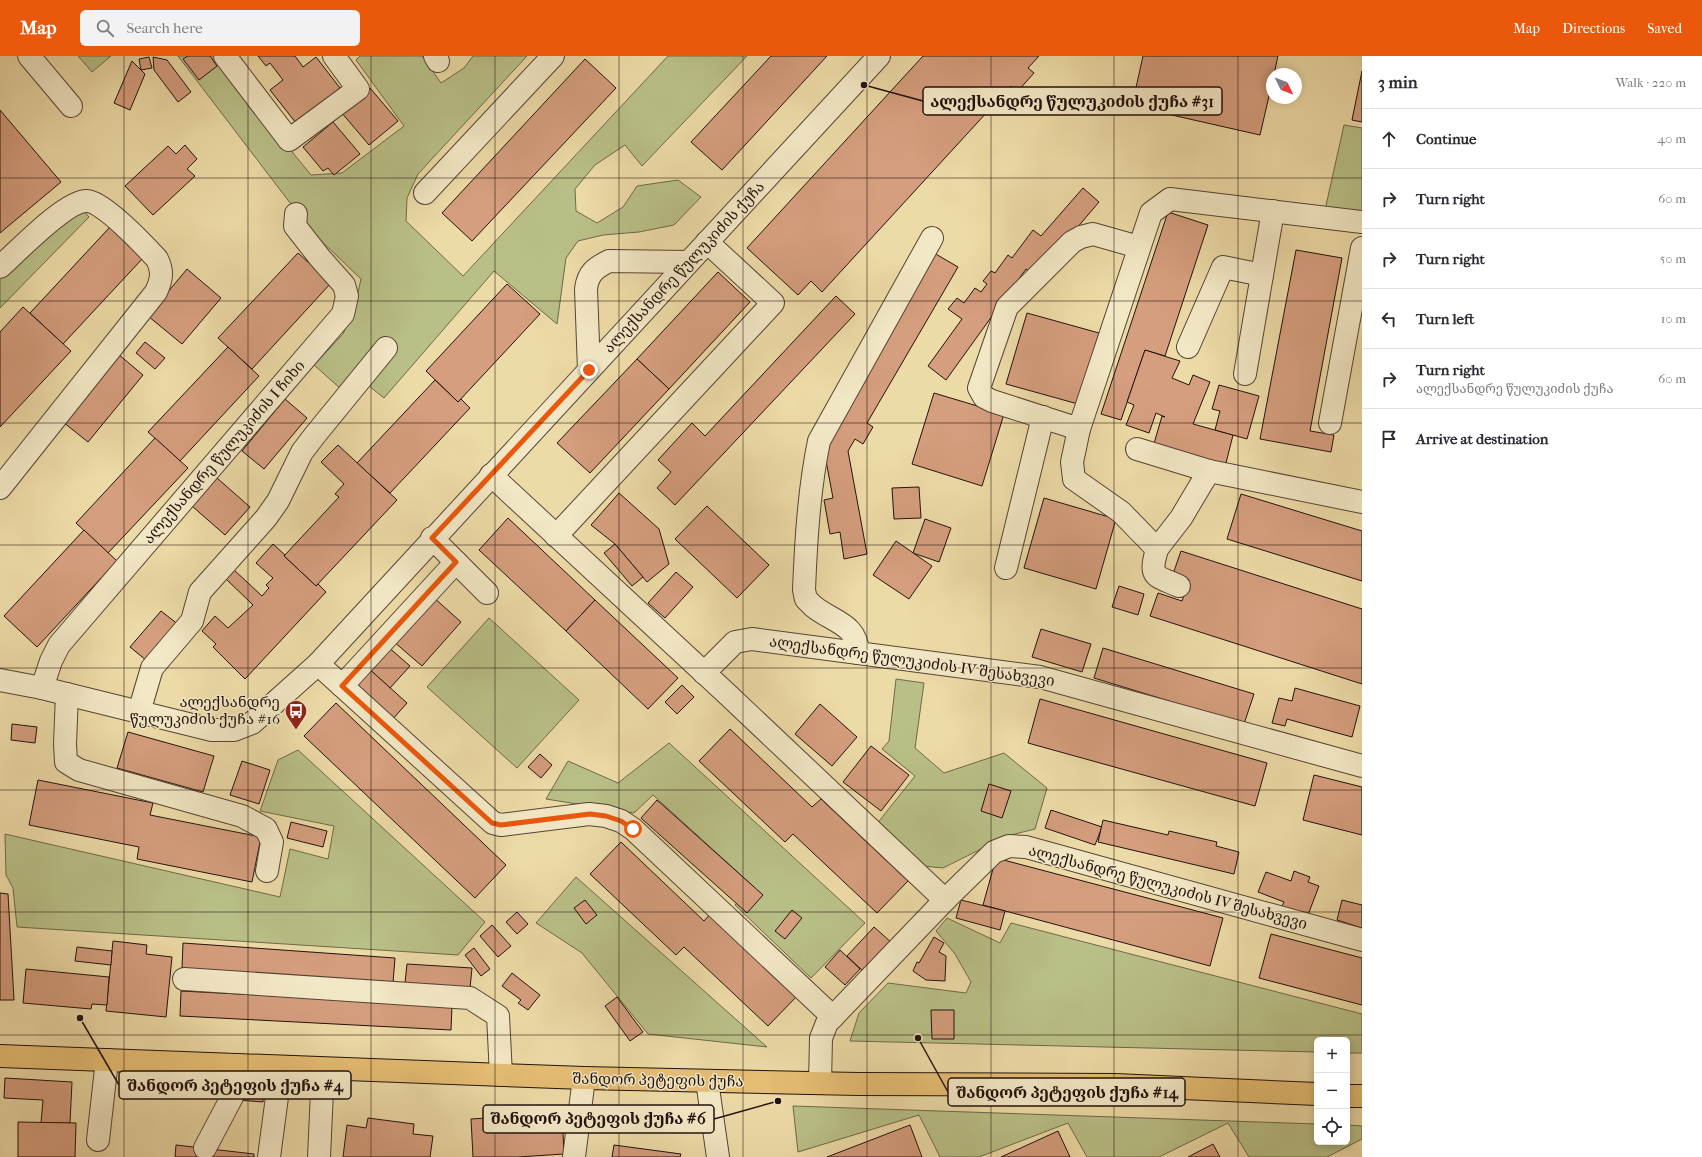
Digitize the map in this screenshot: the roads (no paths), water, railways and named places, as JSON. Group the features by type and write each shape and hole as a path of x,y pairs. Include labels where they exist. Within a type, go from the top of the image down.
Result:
{"main road":[{"name":"შანდორ პეტეფის ქუჩა","path":"0,1056 584,1078 820,1083 1115,1085 1314,1094"},
{"path":"1350,1096 1362,1096"}],"street":[{"path":"29,56 71,106"},
{"path":"225,56 289,140 358,89 334,56"},
{"path":"425,193 553,56"},
{"name":"ალექსანდრე წულუკიძის ქუჩა","path":"0,680 42,688 212,730 234,730 252,723 318,664 432,538 880,56"},
{"path":"1157,549 1121,512 1074,479 1072,462 1079,429 1138,247 1151,213 1170,199 1362,222"},
{"path":"0,267 60,213 77,203 87,201 95,204 112,215 157,259 161,268 162,280 151,298 0,488"},
{"path":"1245,374 1274,211"},
{"name":"ალექსანდრე წულუკიძის I ჩიხი","path":"42,688 51,661 59,645 343,314 347,296 344,285 320,258 295,226 296,214"},
{"path":"1079,429 992,401 984,397 979,388 1007,307 1072,242 1081,236 1093,234 1138,247"},
{"path":"858,653 858,643 852,632 843,624 817,609 807,600 804,590 807,527 812,474 819,441 932,238"},
{"path":"556,536 773,303 707,242"},
{"path":"1330,423 1362,248"},
{"path":"589,370 587,278 598,266 609,261 688,262"},
{"path":"1188,346 1223,267 1262,275"},
{"path":"139,712 152,668 192,621 200,592 266,518 278,501 302,452 386,348"},
{"path":"1006,568 1043,418"},
{"path":"1137,448 1209,471 1362,502"},
{"path":"1179,586 1157,577 1153,572 1152,566 1157,549 1181,518 1209,471"},
{"path":"491,475 945,900"},
{"path":"432,538 487,593"},
{"path":"342,686 456,562"},
{"name":"ალექსანდრე წულუკიძის IV შესახვევი","path":"704,673 735,642 752,639 1040,677 1362,766"},
{"path":"318,664 492,823 501,825 590,814 606,816 621,821 633,829 833,1017"},
{"path":"67,694 65,744 66,762 79,770 242,816 248,819 266,829 272,842 267,871"},
{"name":"ალექსანდრე წულუკიძის IV შესახვევი","path":"820,1083 821,1038 827,1023 945,900 994,852 1009,846 1026,847 1362,940"},
{"path":"184,979 470,998 498,1016 501,1075"},
{"path":"98,1140 107,1060"},
{"path":"205,1148 232,1097 239,1065"},
{"path":"269,1157 281,1067"},
{"path":"319,1157 323,1069"},
{"path":"574,1157 584,1078"},
{"path":"707,1081 718,1157"}],"place":[{"name":"ალექსანდრე წულუკიძის ქუჩა #31","path":"864,85"},
{"name":"ალექსანდრე წულუკიძის ქუჩა #16","path":"296,730"},
{"name":"შანდორ პეტეფის ქუჩა #4","path":"80,1018"},
{"name":"შანდორ პეტეფის ქუჩა #14","path":"918,1038"},
{"name":"შანდორ პეტეფის ქუჩა #6","path":"778,1101"}]}
